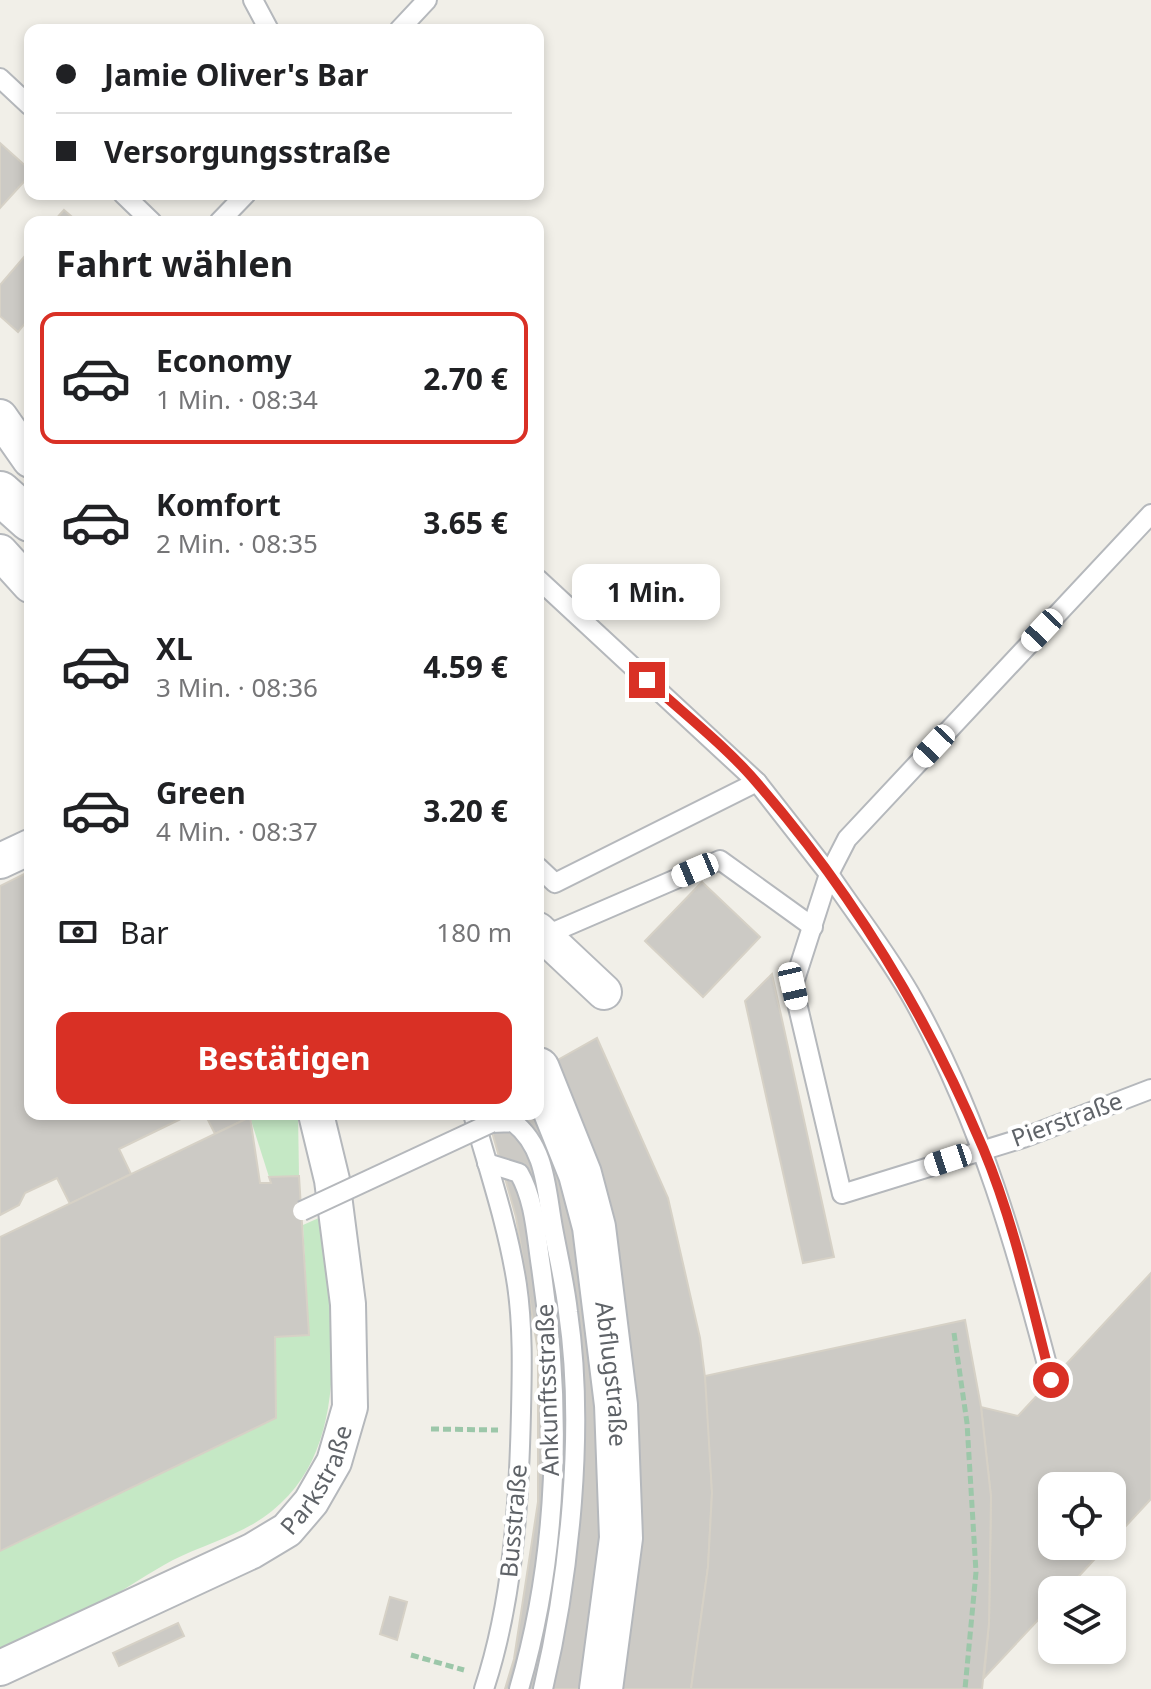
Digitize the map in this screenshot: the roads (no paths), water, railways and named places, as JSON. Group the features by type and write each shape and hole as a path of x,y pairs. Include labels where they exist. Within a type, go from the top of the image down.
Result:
{"street":[{"path":"0,417 24,451"},
{"path":"0,493 24,515"},
{"path":"0,552 24,578"},
{"path":"0,861 24,850"},
{"path":"544,936 604,992"},
{"name":"Abflugstraße","path":"544,1084 580,1174 594,1227 616,1405 621,1538 601,1689"},
{"name":"Parkstraße","path":"0,1668 252,1551 287,1530 319,1488 334,1462 350,1407 348,1304 332,1180 317,1120"}],"lane":[{"path":"253,0 266,24"},
{"path":"405,24 427,0"},
{"path":"0,78 24,100"},
{"path":"129,200 146,216"},
{"path":"225,216 240,200"},
{"path":"544,932 720,860 813,927 829,874 847,839 1151,514"},
{"path":"544,585 757,782 829,874 914,1001 983,1149 1005,1212 1051,1380"},
{"path":"544,873 555,883 757,782"},
{"name":"Pierstraße","path":"813,927 793,986 842,1194 1023,1138 1151,1089"},
{"name":"Busstraße","path":"475,1120 499,1195 518,1287 520,1430 507,1588 486,1683"},
{"path":"302,1211 503,1120"},
{"path":"513,1120 534,1143 542,1168 570,1329 573,1485 552,1649 543,1689"},
{"name":"Ankunftsstraße","path":"487,1163 519,1173 529,1191 548,1314 555,1443 548,1541 532,1641 519,1689"}]}
